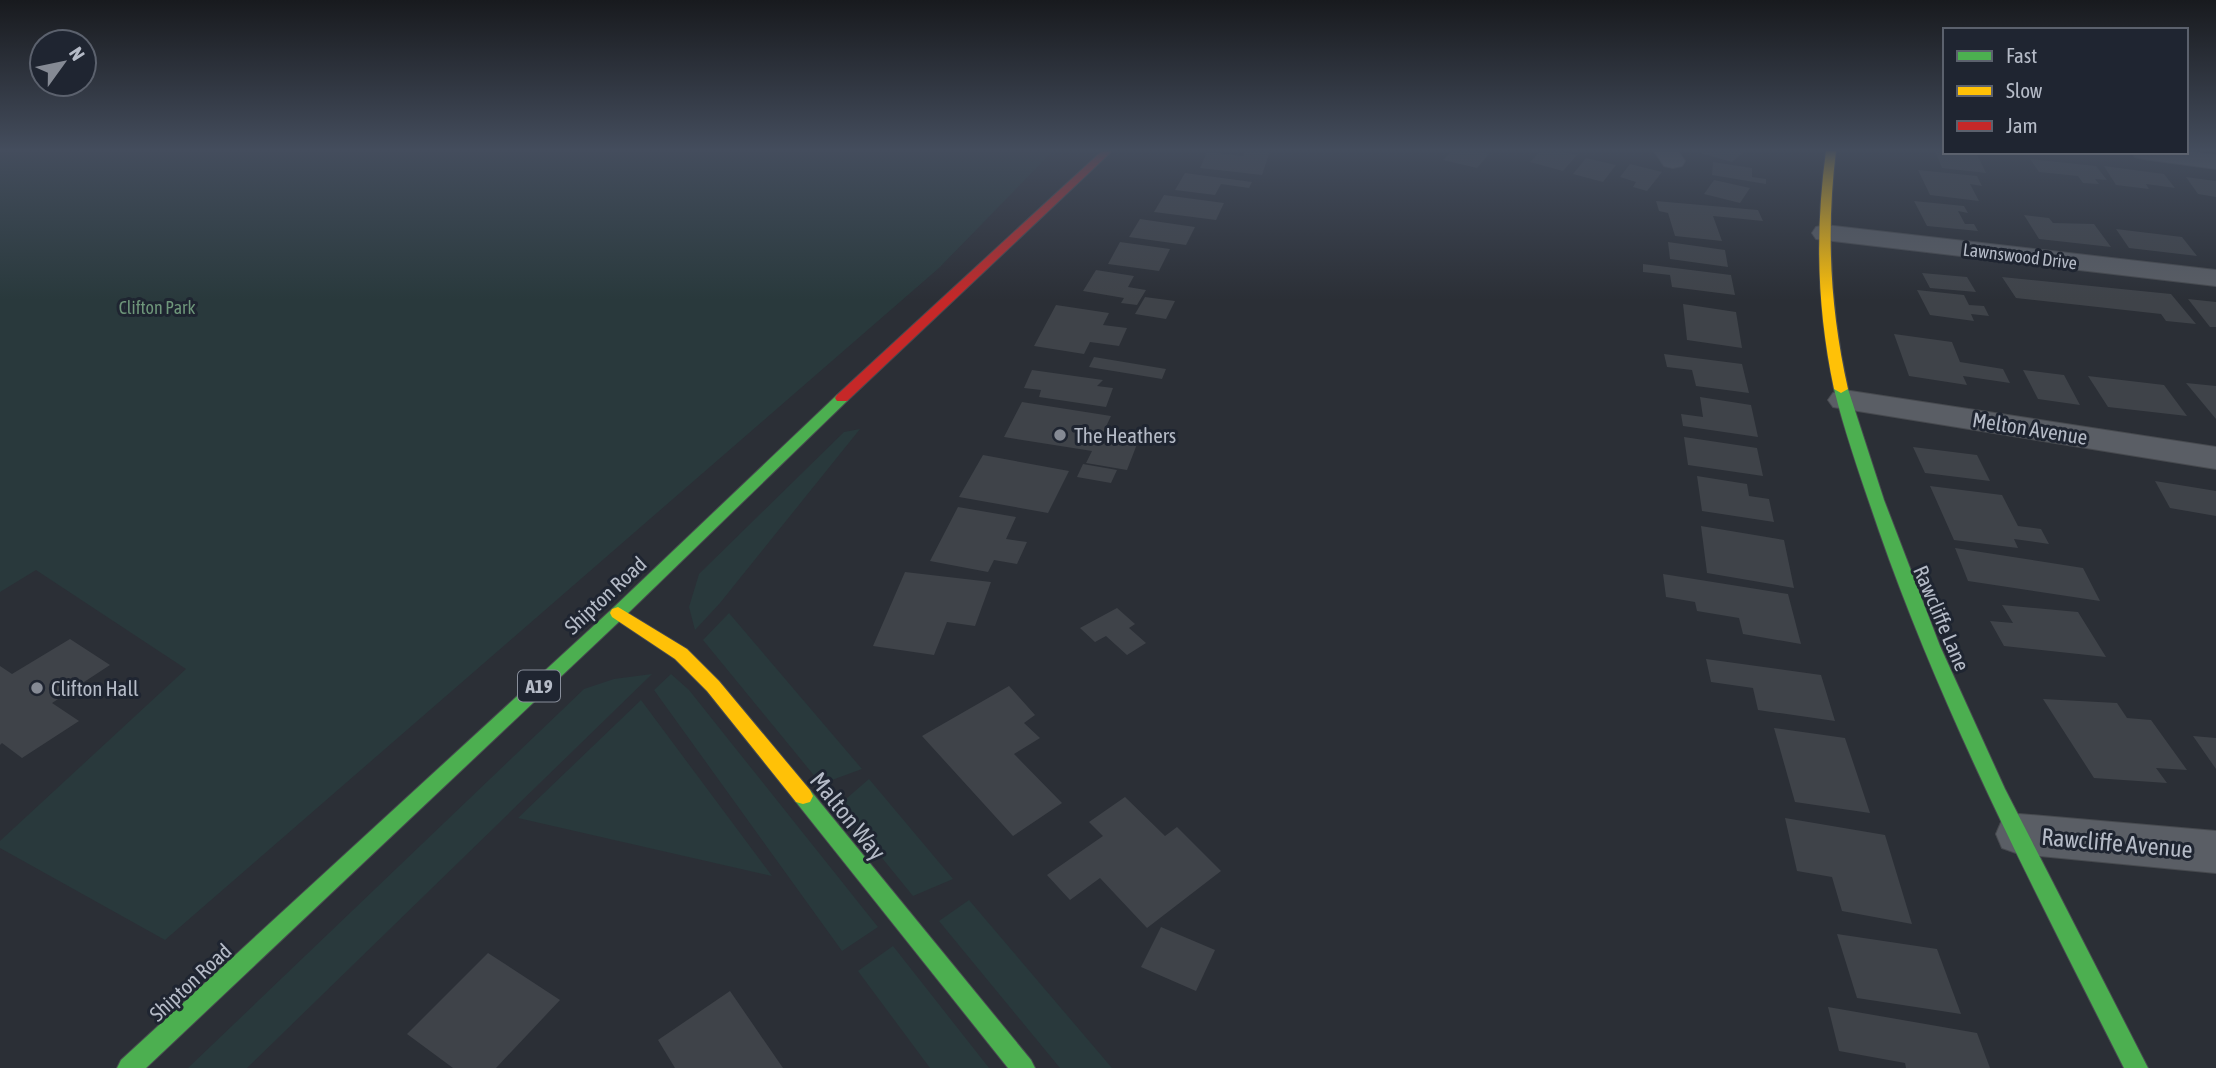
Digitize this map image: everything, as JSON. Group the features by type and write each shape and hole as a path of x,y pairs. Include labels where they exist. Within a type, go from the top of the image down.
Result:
{"street":[{"name":"Shipton Road","path":"129,1068 618,613 765,470 1054,201"},
{"name":"Rawcliffe Lane","path":"1825,201 1826,295 1844,400 1896,564 1954,700 2136,1068"},
{"name":"Lawnswood Drive","path":"1825,233 2216,278"},
{"name":"Melton Avenue","path":"1844,400 2216,458"},
{"name":"Malton Way","path":"618,613 681,654 713,686 1023,1068"},
{"name":"Rawcliffe Avenue","path":"2019,834 2216,852"}],"green space":[{"name":"Clifton Park","path":"0,201 1004,201 939,268 165,940 0,848 0,841 186,669 36,570 0,592"},
{"path":"860,429 720,603 695,630 689,607 699,574 844,432"},
{"path":"729,613 862,769 821,784 703,640"},
{"path":"652,674 247,1068 188,1068 584,689 614,679"},
{"path":"671,674 689,690 878,927 842,951 654,690"},
{"path":"641,700 772,876 518,818"},
{"path":"869,779 953,879 913,896 839,805"},
{"path":"969,900 1112,1068 1060,1068 939,921"},
{"path":"893,946 989,1068 930,1068 858,971"}],"building":[{"path":"1161,201 1224,203 1216,220 1154,212"},
{"path":"1656,201 1758,210 1763,221 1713,216 1722,241 1675,236 1668,213 1659,211"},
{"path":"1914,201 1964,206 1968,213 1958,211 1965,224 1974,224 1978,231 1927,226"},
{"path":"2024,215 2049,218 2053,223 2094,224 2111,247 2039,239"},
{"path":"1140,219 1195,227 1186,245 1129,237"},
{"path":"2116,229 2182,237 2197,256 2129,248"},
{"path":"1120,242 1170,249 1159,271 1108,264"},
{"path":"1668,242 1725,250 1728,267 1670,259"},
{"path":"1643,264 1731,275 1735,295 1672,287 1670,275 1643,272"},
{"path":"1096,270 1134,276 1128,287 1146,290 1137,305 1121,303 1124,298 1083,291"},
{"path":"1922,273 1967,277 1976,292 1930,288"},
{"path":"2002,277 2171,294 2196,324 2166,321 2161,314 2016,298"},
{"path":"1917,290 1964,295 1969,305 1984,306 1989,316 1971,314 1974,321 1930,315"},
{"path":"1145,297 1175,301 1166,319 1135,314"},
{"path":"2188,299 2216,302 2216,327 2210,327"},
{"path":"1683,304 1736,312 1742,348 1687,340"},
{"path":"1056,305 1109,313 1103,325 1127,328 1119,346 1090,342 1084,354 1034,346"},
{"path":"1894,334 1952,342 1960,362 2003,369 2010,383 1963,376 1967,385 1909,376"},
{"path":"1664,354 1742,364 1749,393 1696,386 1692,370 1667,367"},
{"path":"1094,357 1166,369 1162,379 1089,367"},
{"path":"1032,370 1103,380 1097,386 1113,388 1106,407 1039,397 1041,390 1024,388"},
{"path":"2023,370 2064,375 2080,405 2038,399"},
{"path":"2088,376 2164,385 2187,416 2108,407"},
{"path":"2186,383 2216,386 2216,419"},
{"path":"1700,397 1751,405 1758,437 1683,426 1681,414 1703,417"},
{"name":"The Heathers","path":"1022,402 1111,416 1103,433 1139,439 1127,470 1086,463 1092,451 1004,437"},
{"path":"1684,437 1757,448 1763,476 1688,465"},
{"path":"1913,447 1977,455 1990,481 1925,473"},
{"path":"983,455 1069,471 1048,513 959,497"},
{"path":"1083,464 1117,470 1111,483 1077,477"},
{"path":"1697,476 1747,484 1749,496 1769,499 1774,522 1702,511"},
{"path":"2155,481 2216,491 2216,516 2170,508"},
{"path":"1930,486 2002,495 2018,526 2041,529 2049,544 2014,539 2018,548 1954,540"},
{"path":"958,507 1016,517 1006,539 1027,542 1017,564 994,560 988,572 930,561"},
{"path":"1701,526 1784,540 1794,588 1707,573"},
{"path":"1955,548 2083,568 2100,601 1968,581"},
{"path":"905,572 991,582 975,626 947,622 934,655 873,646"},
{"path":"1663,574 1788,594 1801,644 1743,634 1739,618 1697,611 1695,602 1666,597"},
{"path":"2002,605 2078,612 2106,657 2004,646 1990,621 2013,623"},
{"path":"1117,608 1135,624 1129,628 1146,643 1127,655 1106,636 1095,642 1080,628"},
{"name":"Clifton Hall","path":"70,639 110,665 52,703 79,721 22,758 2,743 0,745 0,666 12,674"},
{"path":"1706,659 1821,675 1835,721 1758,710 1753,688 1711,682"},
{"path":"1009,686 1035,715 1024,723 1040,738 1014,754 1062,803 1013,836 922,736"},
{"path":"2043,699 2117,703 2127,718 2151,720 2187,770 2156,768 2167,783 2094,778"},
{"path":"1774,728 1845,738 1870,813 1795,802"},
{"path":"2193,736 2216,738 2216,769"},
{"path":"1125,797 1165,836 1177,827 1221,871 1147,928 1100,878 1070,900 1047,875 1103,836 1089,822"},
{"path":"1785,818 1885,835 1912,924 1842,911 1832,877 1797,871"},
{"path":"1161,927 1215,950 1196,991 1141,967"},
{"path":"1837,934 1937,949 1961,1014 1857,998"},
{"path":"488,953 560,1000 496,1068 453,1068 407,1034"},
{"path":"730,991 783,1068 675,1068 658,1040"},
{"path":"1828,1007 1977,1033 1990,1068 1906,1068 1905,1063 1839,1051"}],"traffic: fast":[{"path":"1841,389 1902,574 1962,718 2136,1068"},
{"path":"129,1068 618,613 842,398"},
{"path":"803,796 1023,1068"}],"traffic: slow":[{"path":"1826,201 1826,301 1841,389"},
{"path":"618,613 681,654 713,686 803,796"}],"traffic: jam":[{"path":"842,398 1054,201"}],"place":[{"name":"The Heathers","path":"1060,435"},
{"name":"Clifton Hall","path":"37,688"}]}
